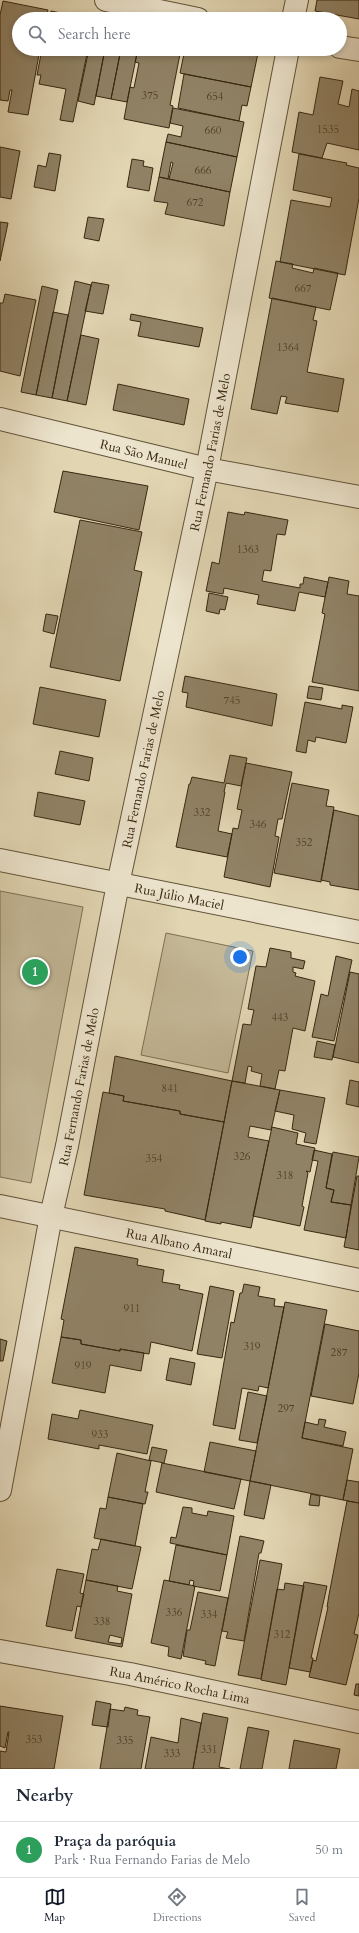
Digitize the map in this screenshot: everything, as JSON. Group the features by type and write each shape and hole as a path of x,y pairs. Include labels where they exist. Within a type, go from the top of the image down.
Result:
{"street":[{"path":"106,0 164,12"},
{"path":"295,12 297,0"},
{"path":"347,48 359,50"},
{"name":"Rua Fernando Farias de Melo","path":"0,1490 51,1216 67,1146 118,884 206,469 287,56"},
{"name":"Rua São Manuel","path":"0,419 206,469 359,497"},
{"name":"Rua Júlio Maciel","path":"0,860 359,932"},
{"name":"Rua Albano Amaral","path":"0,1206 359,1280"},
{"name":"Rua Américo Rocha Lima","path":"0,1651 130,1674 359,1722"}],"shaded area":[{"path":"0,891 83,907 31,1183 0,1177"},
{"path":"166,933 253,951 228,1073 141,1055"}],"building":[{"path":"317,0 359,0 359,19 347,17 347,12 315,11"},
{"path":"3,1 48,10 48,12 12,12 12,56 39,56 28,115 8,112 12,90 10,90 8,101 0,100 0,15"},
{"path":"41,56 87,56 73,122 60,120 66,89 39,84 41,75 37,75"},
{"path":"88,56 104,56 94,105 78,101"},
{"path":"104,56 120,56 111,99 96,96"},
{"path":"120,56 137,56 127,102 111,99"},
{"path":"136,56 180,56 170,105 173,106 169,128 124,119 130,87 134,88 139,63 135,62"},
{"path":"184,56 257,56 251,87 180,73"},
{"path":"184,74 251,87 247,106 242,105 239,121 178,108"},
{"path":"320,77 343,81 338,104 349,107 352,89 359,91 359,150 327,143 322,158 292,152 299,112 313,115"},
{"path":"173,108 244,122 237,157 166,142 168,134 181,137 183,126 170,123"},
{"path":"166,142 237,157 230,192 169,179 173,163 171,162 168,179 159,177"},
{"path":"0,147 20,151 11,199 0,197"},
{"path":"49,153 61,155 55,191 34,187 38,165 46,167"},
{"path":"299,154 347,163 346,165 359,168 359,198 345,275 280,262 291,200 330,207 332,198 293,190"},
{"path":"132,159 144,161 143,166 153,168 149,191 127,187"},
{"path":"159,177 230,192 224,226 165,214 168,203 154,201"},
{"path":"88,217 104,219 99,241 84,238"},
{"path":"0,222 8,223 0,261"},
{"path":"276,261 293,264 292,268 313,273 314,268 338,273 330,310 269,298"},
{"path":"75,281 91,285 67,401 52,398"},
{"path":"92,282 109,285 103,314 85,311"},
{"path":"42,286 58,290 36,395 21,392"},
{"path":"5,294 36,300 20,376 0,371 0,303 3,303"},
{"path":"272,298 316,307 313,320 317,321 307,372 344,379 338,412 285,403 287,397 281,396 277,414 251,409"},
{"path":"53,312 68,315 52,398 36,395"},
{"path":"131,314 203,328 199,347 138,336 141,322 130,320"},
{"path":"81,335 99,339 86,405 67,401"},
{"path":"118,384 189,399 184,425 113,410"},
{"path":"63,471 148,486 139,530 54,512"},
{"path":"228,512 244,515 245,512 288,520 285,535 277,534 271,571 264,570 262,581 300,588 300,584 303,584 304,577 328,582 325,597 299,592 295,611 257,604 259,595 224,588 223,594 206,591 212,562 219,564"},
{"path":"80,520 142,532 134,570 142,572 120,681 50,667"},
{"path":"329,577 349,581 347,594 359,596 359,691 312,682 325,614 322,613"},
{"path":"209,593 228,597 225,610 220,609 219,614 206,611"},
{"path":"46,614 58,616 54,634 43,631"},
{"path":"185,676 277,694 272,726 186,707 188,693 182,692"},
{"path":"309,686 323,688 321,700 307,698"},
{"path":"40,687 106,700 99,737 33,724"},
{"path":"305,702 342,709 342,705 353,707 346,743 316,737 315,742 308,740 306,753 296,751"},
{"path":"60,751 93,758 89,781 55,774"},
{"path":"230,755 247,758 241,786 226,783 224,792 218,831 232,834 227,857 176,847 189,784 192,777 224,783"},
{"path":"246,763 292,772 282,819 278,819 275,836 279,837 270,887 224,877 233,828 238,829 242,810 237,809"},
{"path":"292,783 329,790 326,806 334,807 321,882 274,873"},
{"path":"38,792 85,801 80,825 34,816"},
{"path":"334,810 359,816 359,890 330,885 330,882 321,880"},
{"path":"270,948 291,952 291,958 305,961 303,969 293,967 293,972 296,973 295,976 315,981 305,1031 293,1028 285,1071 279,1070 275,1089 260,1086 262,1074 251,1071 252,1067 248,1066 245,1083 232,1081 243,1024 251,1025 254,1010 248,1009 256,966 266,967"},
{"path":"336,956 352,960 334,1041 312,1037 321,994 328,996"},
{"path":"350,972 359,974 359,1063 333,1057"},
{"path":"317,1041 335,1045 332,1060 314,1057"},
{"path":"115,1056 232,1081 224,1122 180,1114 180,1111 123,1101 124,1096 109,1093"},
{"path":"350,1080 359,1082 359,1107 346,1104"},
{"path":"232,1081 280,1090 271,1130 250,1126 248,1137 269,1141 251,1228 221,1222 221,1224 205,1221"},
{"path":"280,1090 325,1098 316,1144 304,1142 306,1133 292,1129 294,1115 275,1111"},
{"path":"103,1092 124,1096 123,1101 180,1111 180,1114 224,1122 205,1220 165,1211 165,1209 84,1195"},
{"path":"272,1127 298,1133 296,1144 315,1148 310,1172 306,1171 308,1173 300,1226 253,1216"},
{"path":"314,1150 332,1154 326,1188 334,1190 331,1202 351,1205 346,1238 304,1230 318,1161 312,1160"},
{"path":"333,1152 359,1157 351,1205 331,1202 334,1190 326,1188"},
{"path":"357,1176 359,1176 359,1250 344,1247"},
{"path":"75,1247 138,1259 137,1265 164,1270 162,1282 180,1285 179,1289 203,1294 192,1351 151,1342 149,1354 120,1349 120,1351 81,1344 81,1340 61,1337 64,1320 61,1319"},
{"path":"244,1284 260,1287 258,1296 275,1299 274,1306 284,1307 268,1388 259,1386 258,1391 242,1388 235,1429 213,1425 231,1322 234,1323 240,1293 242,1293"},
{"path":"210,1286 234,1291 222,1358 197,1354"},
{"path":"285,1302 327,1310 302,1438 353,1449 343,1500 250,1481"},
{"path":"325,1324 359,1331 359,1373 353,1404 311,1396"},
{"path":"61,1337 81,1340 81,1344 120,1351 120,1349 144,1353 141,1371 110,1365 105,1393 52,1383"},
{"path":"0,1339 7,1341 3,1361 0,1361"},
{"path":"170,1358 195,1363 191,1385 166,1380"},
{"path":"248,1392 267,1396 257,1443 239,1440"},
{"path":"80,1410 153,1425 147,1454 99,1445 99,1449 48,1439 52,1414 78,1419"},
{"path":"319,1419 326,1420 324,1427 346,1432 343,1446 302,1438 305,1422 318,1425"},
{"path":"210,1442 256,1451 250,1481 204,1472"},
{"path":"152,1447 167,1450 164,1463 149,1460"},
{"path":"117,1453 151,1461 145,1492 148,1492 145,1504 108,1497"},
{"path":"162,1463 241,1479 234,1509 156,1492"},
{"path":"347,1480 359,1482 359,1503 343,1500"},
{"path":"250,1481 271,1485 264,1519 244,1515"},
{"path":"311,1494 320,1496 319,1506 309,1505"},
{"path":"108,1497 143,1504 135,1546 94,1538 100,1508 106,1509"},
{"path":"347,1501 359,1503 359,1613 354,1634 358,1635 346,1685 309,1677 313,1660 316,1661 328,1607"},
{"path":"183,1507 192,1508 192,1513 207,1516 208,1511 234,1516 227,1555 170,1543 171,1537 176,1538"},
{"path":"240,1536 264,1541 261,1553 259,1553 244,1641 226,1638 228,1632 222,1631"},
{"path":"101,1539 141,1547 132,1589 86,1580 92,1549 98,1550"},
{"path":"176,1545 227,1555 220,1591 193,1586 194,1581 190,1580 189,1585 169,1581"},
{"path":"260,1560 282,1564 261,1679 238,1675"},
{"path":"57,1569 84,1574 80,1593 84,1594 81,1607 77,1606 72,1631 46,1626"},
{"path":"86,1580 118,1586 117,1591 132,1594 122,1647 75,1638","holes":["110,1635 122,1638 121,1644 108,1642"]},
{"path":"164,1580 195,1586 181,1659 168,1656 169,1647 151,1643"},
{"path":"304,1582 327,1586 311,1658 313,1658 310,1672 289,1668"},
{"path":"285,1583 304,1586 286,1685 261,1680 277,1589 284,1590"},
{"path":"198,1592 228,1598 215,1666 205,1664 206,1661 183,1656 187,1630 190,1630"},
{"path":"356,1684 359,1684 359,1696 354,1695"},
{"path":"96,1701 111,1704 108,1727 92,1725"},
{"path":"0,1706 63,1716 54,1769 0,1769 0,1751 6,1752 9,1732 5,1748 0,1746"},
{"path":"125,1707 138,1710 137,1715 150,1717 141,1769 100,1769 110,1709 124,1711"},
{"path":"203,1713 228,1718 219,1767 230,1769 193,1769"},
{"path":"181,1718 201,1723 193,1769 145,1769 151,1737 178,1743"},
{"path":"248,1727 269,1731 262,1769 240,1769"},
{"path":"294,1740 340,1749 336,1769 289,1769"}],"place":[{"name":"Praça da paróquia","path":"35,972"}]}
